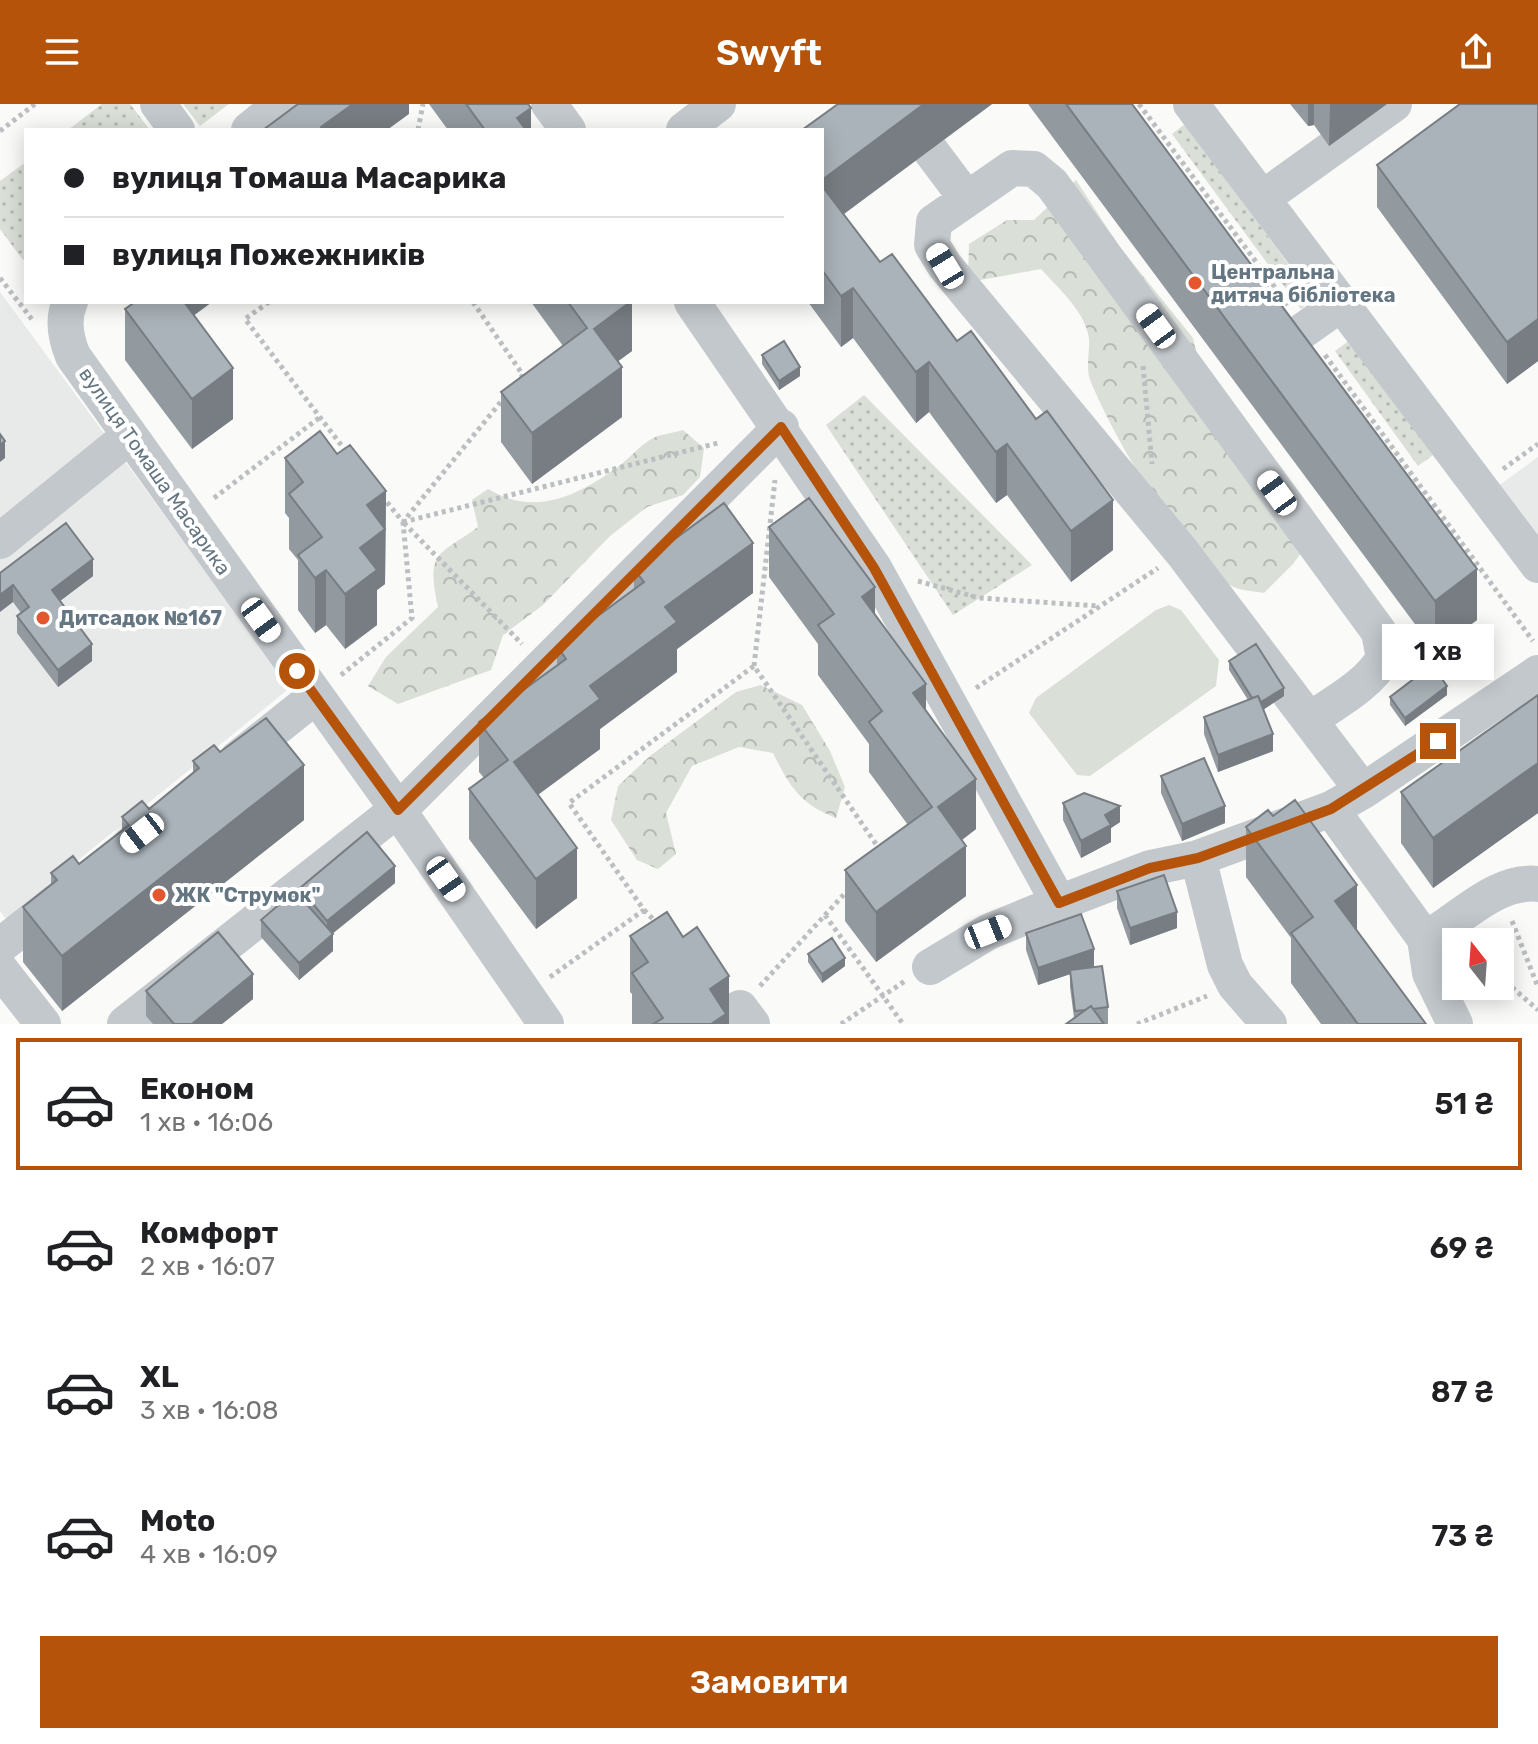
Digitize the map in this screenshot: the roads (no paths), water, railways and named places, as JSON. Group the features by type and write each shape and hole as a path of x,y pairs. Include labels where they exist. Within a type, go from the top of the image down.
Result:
{"street":[{"path":"158,104 176,128"},
{"path":"251,128 281,104"},
{"path":"549,104 567,128"},
{"path":"687,128 718,104"},
{"path":"1191,104 1538,565"},
{"path":"1263,198 1394,104"},
{"path":"930,150 966,198"},
{"path":"1311,719 1369,679 1384,658 1379,632 1221,390 1052,184 1034,169 1012,168 934,222 932,245 945,266 1182,552 1363,791"},
{"path":"1277,349 1342,303"},
{"name":"вулиця Томаша Масарика","path":"70,304 66,338 73,356 128,437 398,810 546,1024"},
{"path":"693,304 781,427 874,568 1059,903"},
{"path":"125,1024 398,810 781,427"},
{"path":"0,541 128,437"},
{"path":"930,967 988,932 1059,903 1150,868 1198,858 1331,809 1363,791 1538,673"},
{"path":"209,780 316,696"},
{"path":"1331,809 1425,939 1430,973 1455,1024"},
{"path":"1198,858 1225,965 1235,985 1269,1024"},
{"path":"0,946 86,877"},
{"path":"1425,939 1500,890 1524,883 1538,884"},
{"path":"0,969 43,1024"}],"place":[{"name":"Центральна дитяча бібліотека","path":"1195,283"},
{"name":"Дитсадок №167","path":"43,618"},
{"name":"ЖК \"Струмок\"","path":"159,895"}]}
